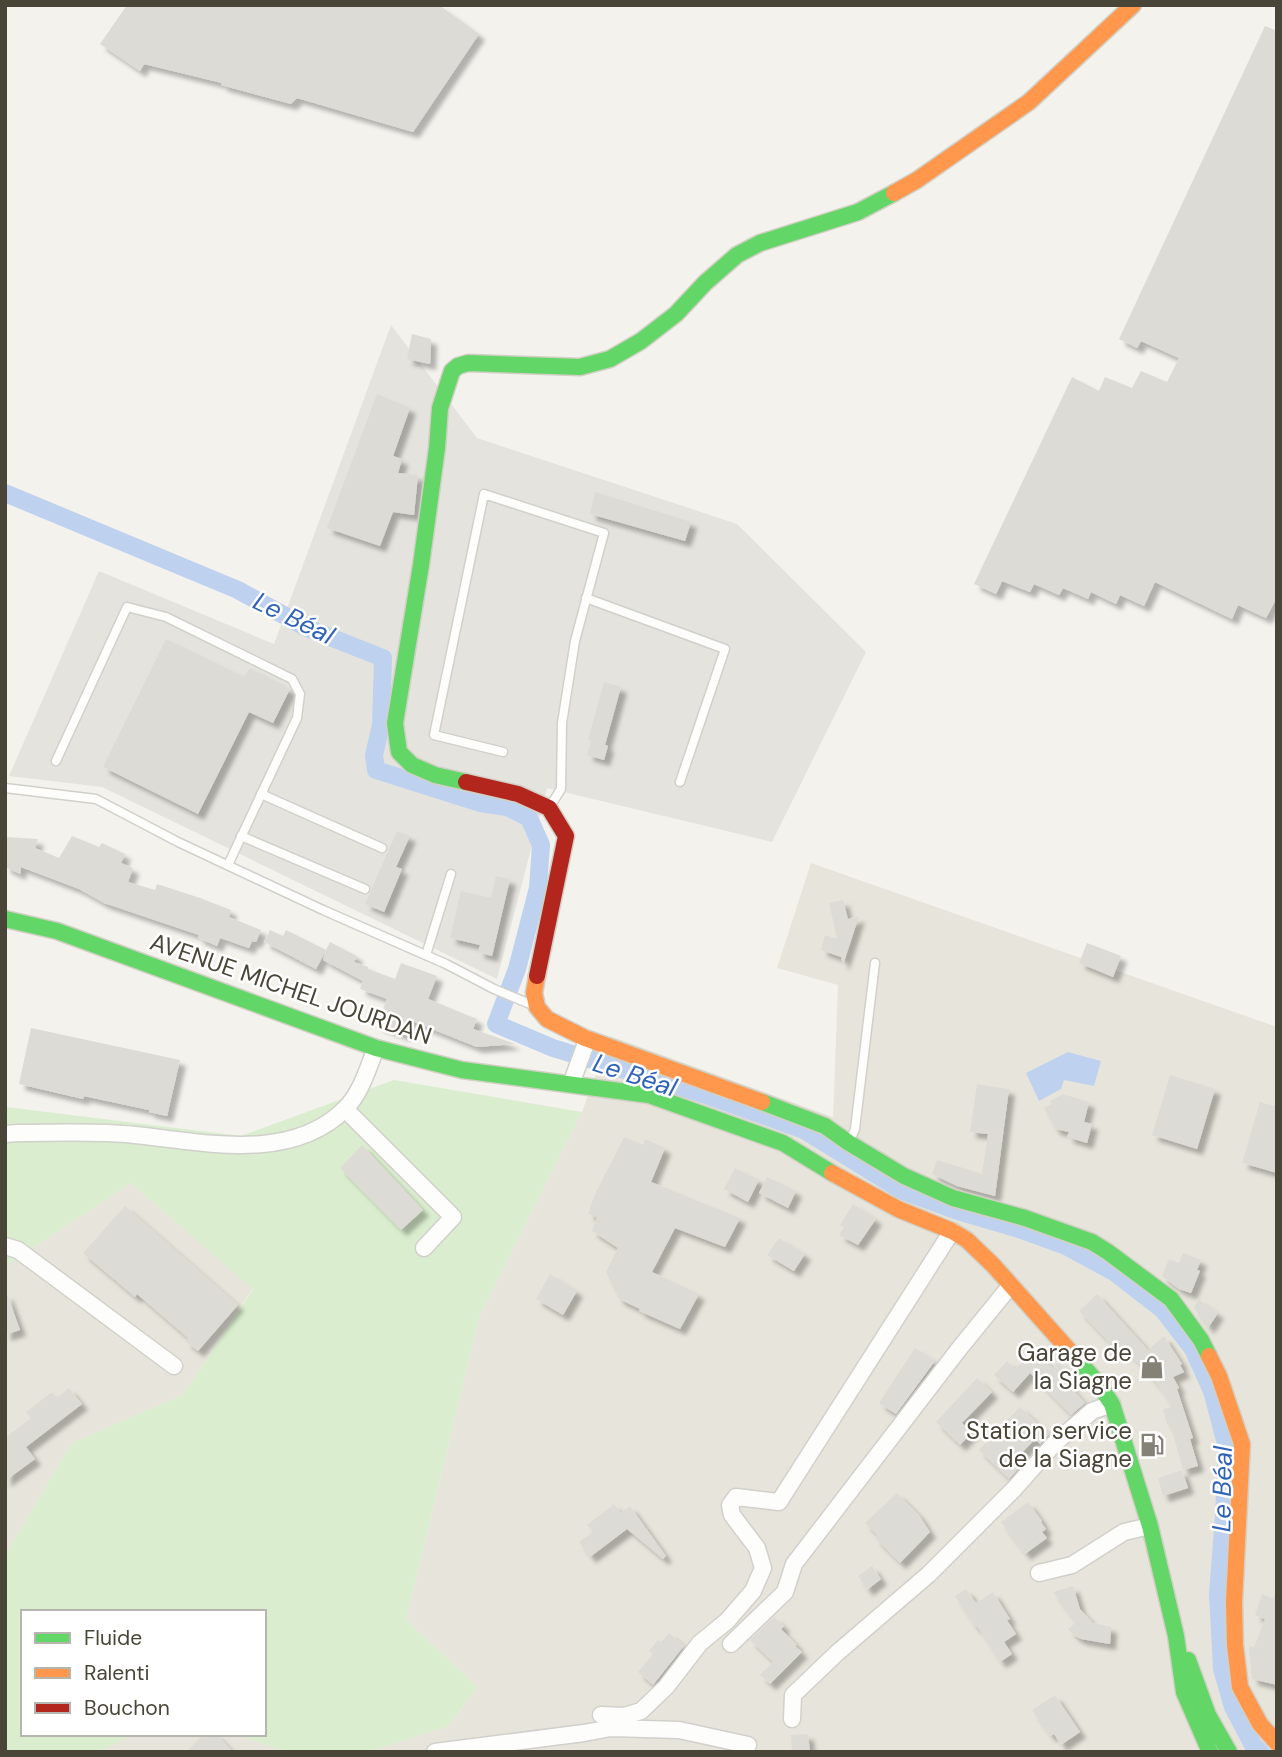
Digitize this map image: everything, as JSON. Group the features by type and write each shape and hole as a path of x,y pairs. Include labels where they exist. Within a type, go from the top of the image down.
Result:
{"street":[{"path":"1133,5 1029,102 917,180 858,212 760,243 737,255 705,283 676,314 641,341 610,359 580,367 468,363 452,371 440,408 423,552 395,723 399,752 412,765 435,775 518,794 549,808 566,836 534,993 537,1007 547,1018 585,1042 748,1096 825,1126 904,1176 953,1198 1025,1218 1092,1242 1171,1299 1201,1340 1219,1376 1242,1444 1234,1602 1235,1645 1240,1687 1260,1724 1277,1743"},
{"name":"AVENUE MICHEL JOURDAN","path":"5,919 57,931 376,1048 462,1070 649,1095 783,1143 898,1209 967,1240 1096,1381 1112,1404 1150,1526 1176,1636"},
{"path":"570,1084 585,1042"},
{"path":"5,1134 131,1134 236,1146 289,1141 322,1127 345,1109 357,1092 376,1048"},
{"path":"345,1109 453,1217 424,1248"},
{"path":"601,1715 624,1716 641,1711 666,1687 700,1643 727,1621 753,1591 763,1567 757,1548 732,1515 730,1505 736,1497 779,1502 952,1231"},
{"path":"5,1246 18,1250 174,1366"},
{"path":"732,1644 785,1592 794,1563 1011,1285"},
{"path":"792,1718 793,1695 837,1653 929,1574 1014,1489 1055,1443 1092,1411 1112,1404"},
{"path":"1039,1573 1072,1565 1124,1532 1150,1526"},
{"path":"1176,1636 1184,1692 1210,1752"},
{"path":"1176,1636 1195,1673 1203,1703 1217,1734 1229,1752"},
{"path":"435,1752 611,1728 679,1730 748,1745"}],"lane":[{"path":"503,752 433,735 484,494 604,533 575,641 562,723 561,789 549,808"},
{"path":"586,598 725,649 680,782"},
{"path":"56,761 127,607 166,617 292,679 300,694 297,718 228,865"},
{"path":"5,788 96,799 178,842 537,1007"},
{"path":"261,794 382,848"},
{"path":"242,835 365,889"},
{"path":"426,955 451,874"},
{"path":"849,1143 855,1129 875,963"}],"shaded area":[{"path":"391,325 477,438 737,524 866,652 772,842 547,788 497,979 102,787 9,776 99,571 274,644"},
{"path":"811,863 1277,1027 1277,1752 369,1752 448,1726 478,1687 406,1620 480,1315 582,1112 610,1036 833,1117 838,985 777,968"},
{"path":"131,1183 253,1288 183,1395 72,1443 5,1556 5,1266"},
{"path":"131,1736 241,1736 287,1752 99,1752"}],"green space":[{"path":"394,1080 582,1112 480,1315 406,1620 478,1687 448,1726 369,1752 287,1752 241,1736 266,1736 266,1610 21,1610 21,1736 131,1736 99,1752 5,1752 5,1556 72,1443 183,1395 253,1289 131,1183 5,1266 6,1107 241,1136"}],"water":[{"path":"1068,1052 1101,1061 1094,1086 1064,1080 1061,1089 1039,1101 1026,1073"}],"building":[{"path":"127,5 439,5 479,34 413,132 297,98 291,104 221,85 222,83 144,64 140,71 100,44"},
{"path":"1265,26 1277,31 1277,597 1266,618 1238,605 1232,619 1155,582 1144,606 1120,595 1116,604 1091,592 1088,599 1063,588 1059,595 1034,584 1030,592 1002,581 996,594 974,584 1072,377 1099,391 1105,377 1132,388 1141,371 1167,382 1179,358 1141,341 1137,348 1119,339"},
{"path":"412,334 431,339 430,364 407,359"},
{"path":"377,394 410,408 393,456 402,459 398,473 418,475 414,515 393,512 380,546 327,528"},
{"path":"595,492 691,522 685,541 590,514"},
{"path":"166,639 244,677 250,668 290,689 273,723 249,712 198,814 103,767"},
{"path":"604,682 621,687 605,745 608,746 604,760 587,755 591,741 588,740"},
{"path":"397,831 410,836 396,867 402,869 384,912 365,904"},
{"path":"72,836 99,847 102,843 125,854 121,863 133,868 128,882 155,890 157,884 231,910 229,917 261,930 256,942 252,941 249,948 220,938 217,946 198,938 199,935 104,903 79,889 21,867 20,874 5,867 5,837 38,839 35,848 59,858"},
{"path":"496,876 510,879 492,956 478,952 480,945 450,938 461,891 491,898"},
{"path":"843,900 848,919 859,916 843,965 841,957 821,950 825,935 837,939 829,903"},
{"path":"270,930 283,936 286,930 326,950 316,969 264,942"},
{"path":"330,942 357,956 354,962 395,979 401,963 437,976 428,999 477,1019 473,1029 515,1044 477,1047 409,1020 404,1035 377,1025 387,999 360,989 363,981 323,960"},
{"path":"1087,943 1121,956 1113,977 1079,963"},
{"path":"31,1028 180,1060 167,1116 19,1084"},
{"path":"1170,1075 1215,1089 1197,1149 1152,1135"},
{"path":"977,1084 1009,1089 995,1196 957,1186 932,1174 937,1160 982,1174 988,1134 970,1132"},
{"path":"1063,1094 1089,1102 1084,1122 1092,1124 1087,1143 1067,1137 1069,1132 1055,1129 1044,1108"},
{"path":"1260,1102 1277,1107 1277,1173 1242,1163"},
{"path":"624,1137 643,1145 645,1139 665,1148 651,1182 740,1218 725,1247 675,1228 652,1272 699,1294 680,1329 619,1299 606,1272 618,1248 592,1231 597,1217 588,1214 595,1194"},
{"path":"362,1145 423,1210 401,1230 340,1168"},
{"path":"735,1168 759,1180 748,1202 724,1189"},
{"path":"767,1177 796,1191 788,1208 759,1193"},
{"path":"853,1204 876,1219 858,1245 839,1235 844,1227 840,1225"},
{"path":"125,1206 238,1305 198,1351 185,1341 188,1338 137,1294 135,1297 83,1253"},
{"path":"779,1238 805,1254 794,1271 767,1255"},
{"path":"1183,1253 1201,1260 1197,1270 1200,1271 1191,1293 1179,1289 1162,1276 1169,1259 1179,1263"},
{"path":"550,1274 577,1291 563,1315 536,1299"},
{"path":"5,1294 20,1330 5,1335"},
{"path":"1097,1294 1148,1350 1164,1336 1182,1364 1180,1365 1184,1372 1173,1377 1179,1388 1177,1389 1193,1438 1190,1439 1198,1466 1183,1470 1170,1423 1167,1424 1163,1409 1172,1407 1158,1385 1123,1346 1116,1353 1079,1311"},
{"path":"1198,1299 1218,1313 1208,1328 1194,1308"},
{"path":"915,1348 935,1361 896,1414 879,1403"},
{"path":"1034,1350 1053,1368 1059,1362 1075,1379 1069,1385 1085,1403 1071,1415 1030,1373 1013,1392 994,1375 1007,1361 1015,1369"},
{"path":"977,1378 992,1392 962,1423 972,1432 960,1445 936,1422"},
{"path":"69,1388 82,1404 26,1447 35,1459 5,1481 5,1438 31,1418 26,1412 52,1392 57,1398"},
{"path":"1020,1407 1049,1434 1040,1444 1035,1439 1012,1463 1018,1469 1009,1479 979,1450"},
{"path":"1182,1470 1188,1488 1163,1496 1158,1478"},
{"path":"897,1493 919,1515 930,1532 900,1563 875,1538 877,1535 865,1523"},
{"path":"1028,1502 1042,1521 1046,1529 1042,1532 1047,1538 1025,1554 1001,1522"},
{"path":"614,1504 621,1513 630,1506 666,1556 663,1559 627,1529 590,1557 579,1542 593,1532 587,1525"},
{"path":"872,1566 881,1579 867,1590 858,1576"},
{"path":"1073,1586 1080,1609 1093,1623 1111,1627 1110,1644 1081,1639 1068,1629 1076,1622 1053,1592"},
{"path":"966,1589 976,1603 993,1592 1010,1619 1007,1620 1016,1634 1004,1642 1012,1654 1000,1662 955,1596"},
{"path":"1276,1591 1277,1685 1252,1679 1249,1649 1250,1646 1254,1647 1265,1619 1255,1615 1262,1594 1273,1599"},
{"path":"774,1617 784,1626 781,1629 802,1652 770,1684 760,1675 773,1662 750,1640"},
{"path":"669,1633 684,1646 653,1685 638,1672 653,1654 649,1651 658,1640 661,1642"},
{"path":"1055,1695 1080,1732 1061,1745 1054,1734 1050,1736 1032,1710"},
{"path":"808,1734 810,1752 792,1752 791,1735"},
{"path":"202,1736 218,1736 233,1752 186,1752"}],"waterway":[{"name":"Le Béal","path":"5,493 238,590 307,628 383,658 381,725 374,755 376,770 480,803 507,807 529,818 541,845 538,888 517,969 496,1024 553,1048 706,1095 804,1130 903,1191 1066,1246 1114,1272 1163,1310 1193,1349 1212,1391 1227,1448 1218,1594 1222,1669 1233,1707 1253,1745 1260,1752"}],"traffic: fast":[{"path":"466,782 435,775 412,765 399,752 395,723 421,565 440,408 452,371 468,363 580,367 610,359 641,341 676,314 705,283 737,255 760,243 858,212 894,193"},
{"path":"5,919 57,931 376,1048 462,1070 649,1095 783,1143 832,1173"},
{"path":"762,1102 825,1126 904,1176 953,1198 1025,1218 1092,1242 1171,1299 1201,1340 1209,1356"},
{"path":"1075,1357 1112,1404 1150,1526 1176,1636 1184,1692 1210,1752"},
{"path":"1188,1660 1208,1715 1229,1752"}],"traffic: slow":[{"path":"894,193 1029,102 1133,5"},
{"path":"537,976 534,993 537,1007 547,1019 585,1038 762,1102"},
{"path":"832,1173 898,1209 967,1240 993,1265 1075,1357"},
{"path":"1209,1356 1219,1376 1242,1444 1234,1602 1240,1687 1260,1724 1277,1743"}],"traffic: jam":[{"path":"466,782 518,794 549,808 566,836 537,976"}],"place":[{"name":"Garage de la Siagne","path":"1152,1367"},
{"name":"Station service de la Siagne","path":"1152,1445"}]}
